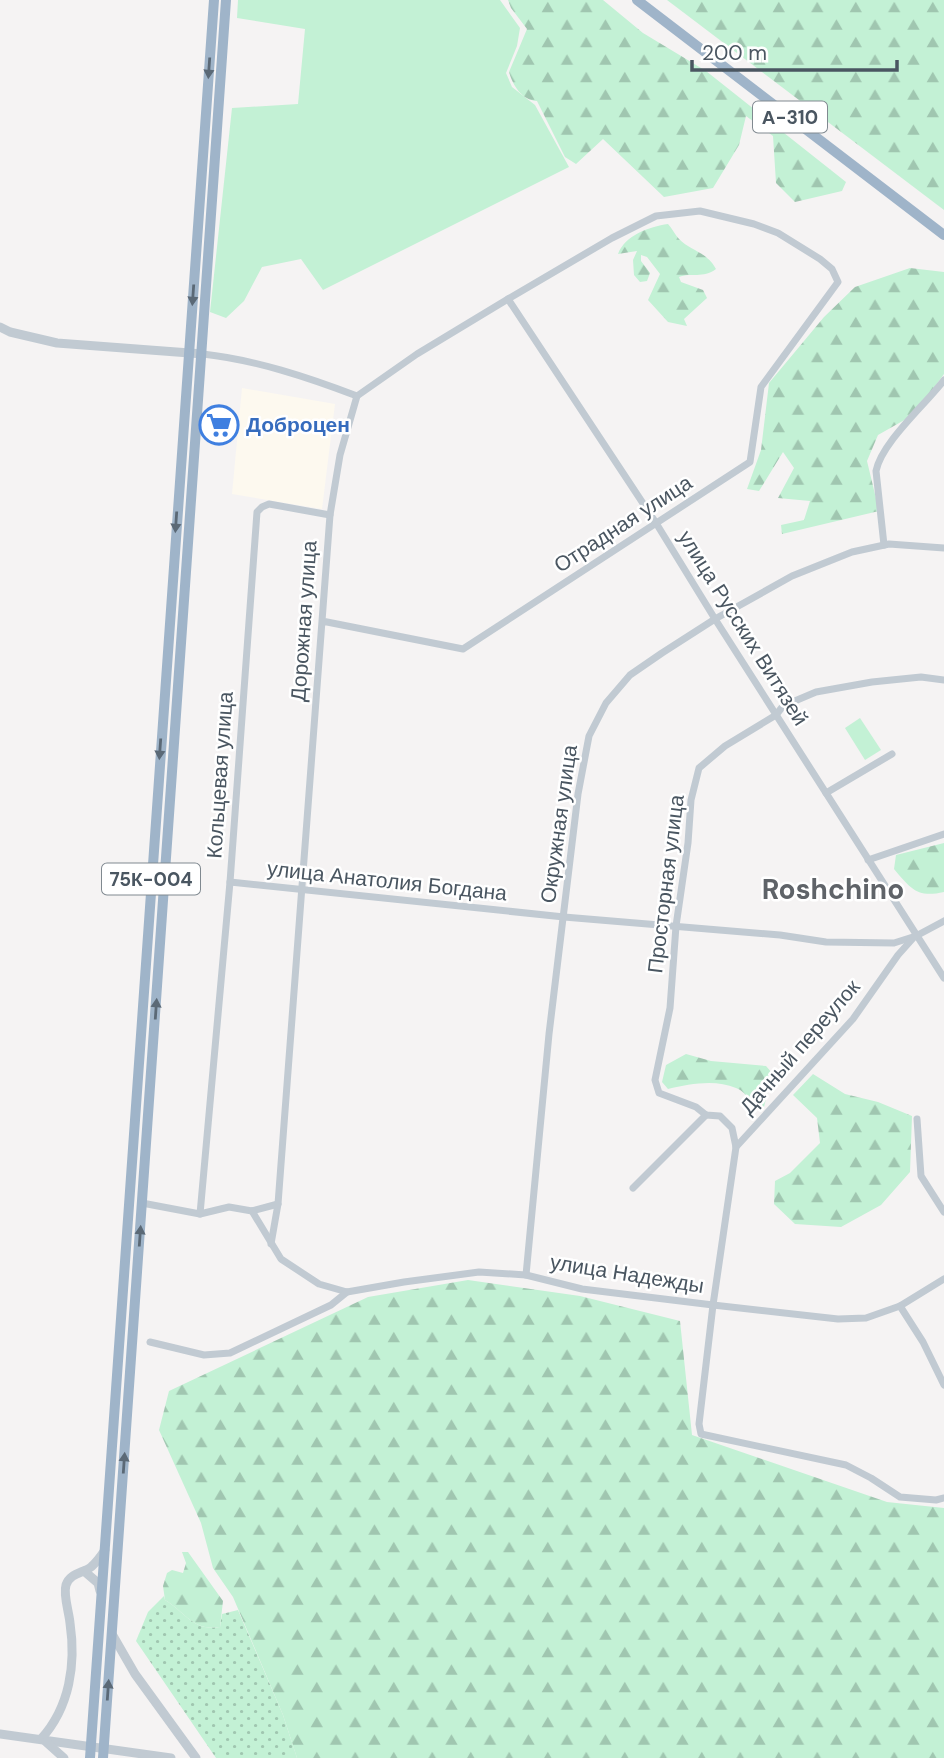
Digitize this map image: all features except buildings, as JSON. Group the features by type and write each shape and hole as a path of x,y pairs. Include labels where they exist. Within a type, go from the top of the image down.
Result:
{"highway":[{"name":"75К-004","path":"90,1753 214,0"},
{"name":"75К-004","path":"103,1754 226,0"},
{"name":"А-310","path":"637,0 944,235"}],"street":[{"name":"Отрадная улица","path":"322,621 463,649 750,462 761,387 838,282 832,269 820,259 778,233 733,217 700,211 656,216 612,237 508,299"},
{"path":"0,327 31,338 57,343 231,357 318,381 357,396 416,354 508,299"},
{"name":"улица Русских Витязей","path":"508,299 656,523 944,978"},
{"path":"884,545 877,463 893,439 944,380"},
{"name":"Дорожная улица","path":"271,1244 278,1204 330,515 341,454 357,396"},
{"name":"Кольцевая улица","path":"200,1214 230,882 257,513 269,504 330,515"},
{"name":"Окружная улица","path":"526,1275 549,1034 580,783 589,736 606,703 630,675 715,619 792,576 852,552 884,545 944,548"},
{"name":"Просторная улица","path":"736,1147 732,1128 720,1116 706,1115 696,1107 659,1093 655,1080 670,1008 676,926 688,843 691,800 699,768 725,746 776,715 783,706 816,692 921,677 944,680"},
{"path":"826,793 892,754"},
{"path":"868,860 944,834"},
{"name":"улица Анатолия Богдана","path":"230,882 826,942 894,943 916,936"},
{"path":"916,936 944,921"},
{"name":"Дачный переулок","path":"736,1147 853,1019 898,955 916,936"},
{"path":"633,1188 706,1115"},
{"path":"917,1118 921,1176 944,1212"},
{"path":"736,1147 713,1305 699,1424 701,1434 846,1465 900,1497 936,1500 944,1498"},
{"path":"142,1203 200,1214 229,1207 252,1211 278,1204"},
{"name":"улица Надежды","path":"252,1211 282,1259 319,1284 347,1292 480,1272 526,1275 582,1289 838,1319 866,1318 900,1306 944,1279"},
{"name":"улица Надежды","path":"150,1342 204,1355 230,1353 331,1305 347,1292"},
{"path":"900,1306 923,1342 944,1385"},
{"path":"41,1739 51,1729 61,1710 73,1672 72,1635 65,1587 70,1578 93,1565 105,1550"},
{"path":"84,1571 98,1583 102,1597"},
{"path":"111,1634 135,1674 195,1758"},
{"path":"0,1734 41,1739 90,1753 171,1758"},
{"path":"41,1739 64,1758"}],"shaded area":[{"path":"242,388 335,404 322,509 232,494"}],"green space":[{"path":"238,0 500,0 520,28 517,46 506,73 512,87 535,105 569,167 323,290 301,259 262,267 244,301 226,318 210,312 232,108 298,104 305,29 237,18"},
{"path":"508,0 603,0 643,33 706,71 846,182 842,191 795,202 776,183 773,136 746,116 739,145 713,188 664,197 603,139 576,164 565,157 537,101 523,95 511,77 509,72 527,29"},
{"path":"667,0 944,0 944,210"},
{"path":"668,224 679,239 704,255 716,269 706,274 679,277 681,282 703,290 707,298 684,319 687,326 668,322 648,300 660,274 647,257 641,255 641,261 650,273 647,281 640,282 634,275 633,260 637,251 618,254 621,247 632,237 653,227"},
{"path":"910,268 944,272 944,374 915,414 878,435 867,461 879,511 782,534 781,525 804,520 810,501 778,498 794,468 783,452 759,491 747,489 761,450 769,383 824,317 855,287"},
{"path":"860,718 881,750 865,760 845,728"},
{"path":"944,843 944,892 921,893 905,882 894,869 896,855"},
{"path":"686,1054 711,1061 766,1066 779,1081 778,1085 768,1090 764,1107 753,1103 740,1090 728,1085 694,1084 668,1089 662,1082 666,1065"},
{"path":"813,1074 845,1094 878,1102 912,1116 910,1172 881,1205 841,1227 795,1224 774,1204 775,1181 790,1173 820,1143 817,1118 793,1095"},
{"path":"468,1280 580,1296 680,1321 692,1435 887,1502 944,1508 944,1758 297,1758 283,1715 233,1597 213,1568 201,1523 159,1430 169,1391 368,1297"},
{"path":"182,1552 188,1552 223,1601 220,1627 203,1627 196,1624 165,1600 163,1586 167,1573 172,1570 183,1573 186,1563"},
{"path":"164,1596 165,1600 190,1620 203,1627 220,1627 222,1614 238,1610 283,1715 297,1758 216,1758 136,1641 148,1612"}],"place":[{"name":"Доброцен","path":"219,425"}],"district":[{"name":"Roshchino","path":"833,889"}]}
